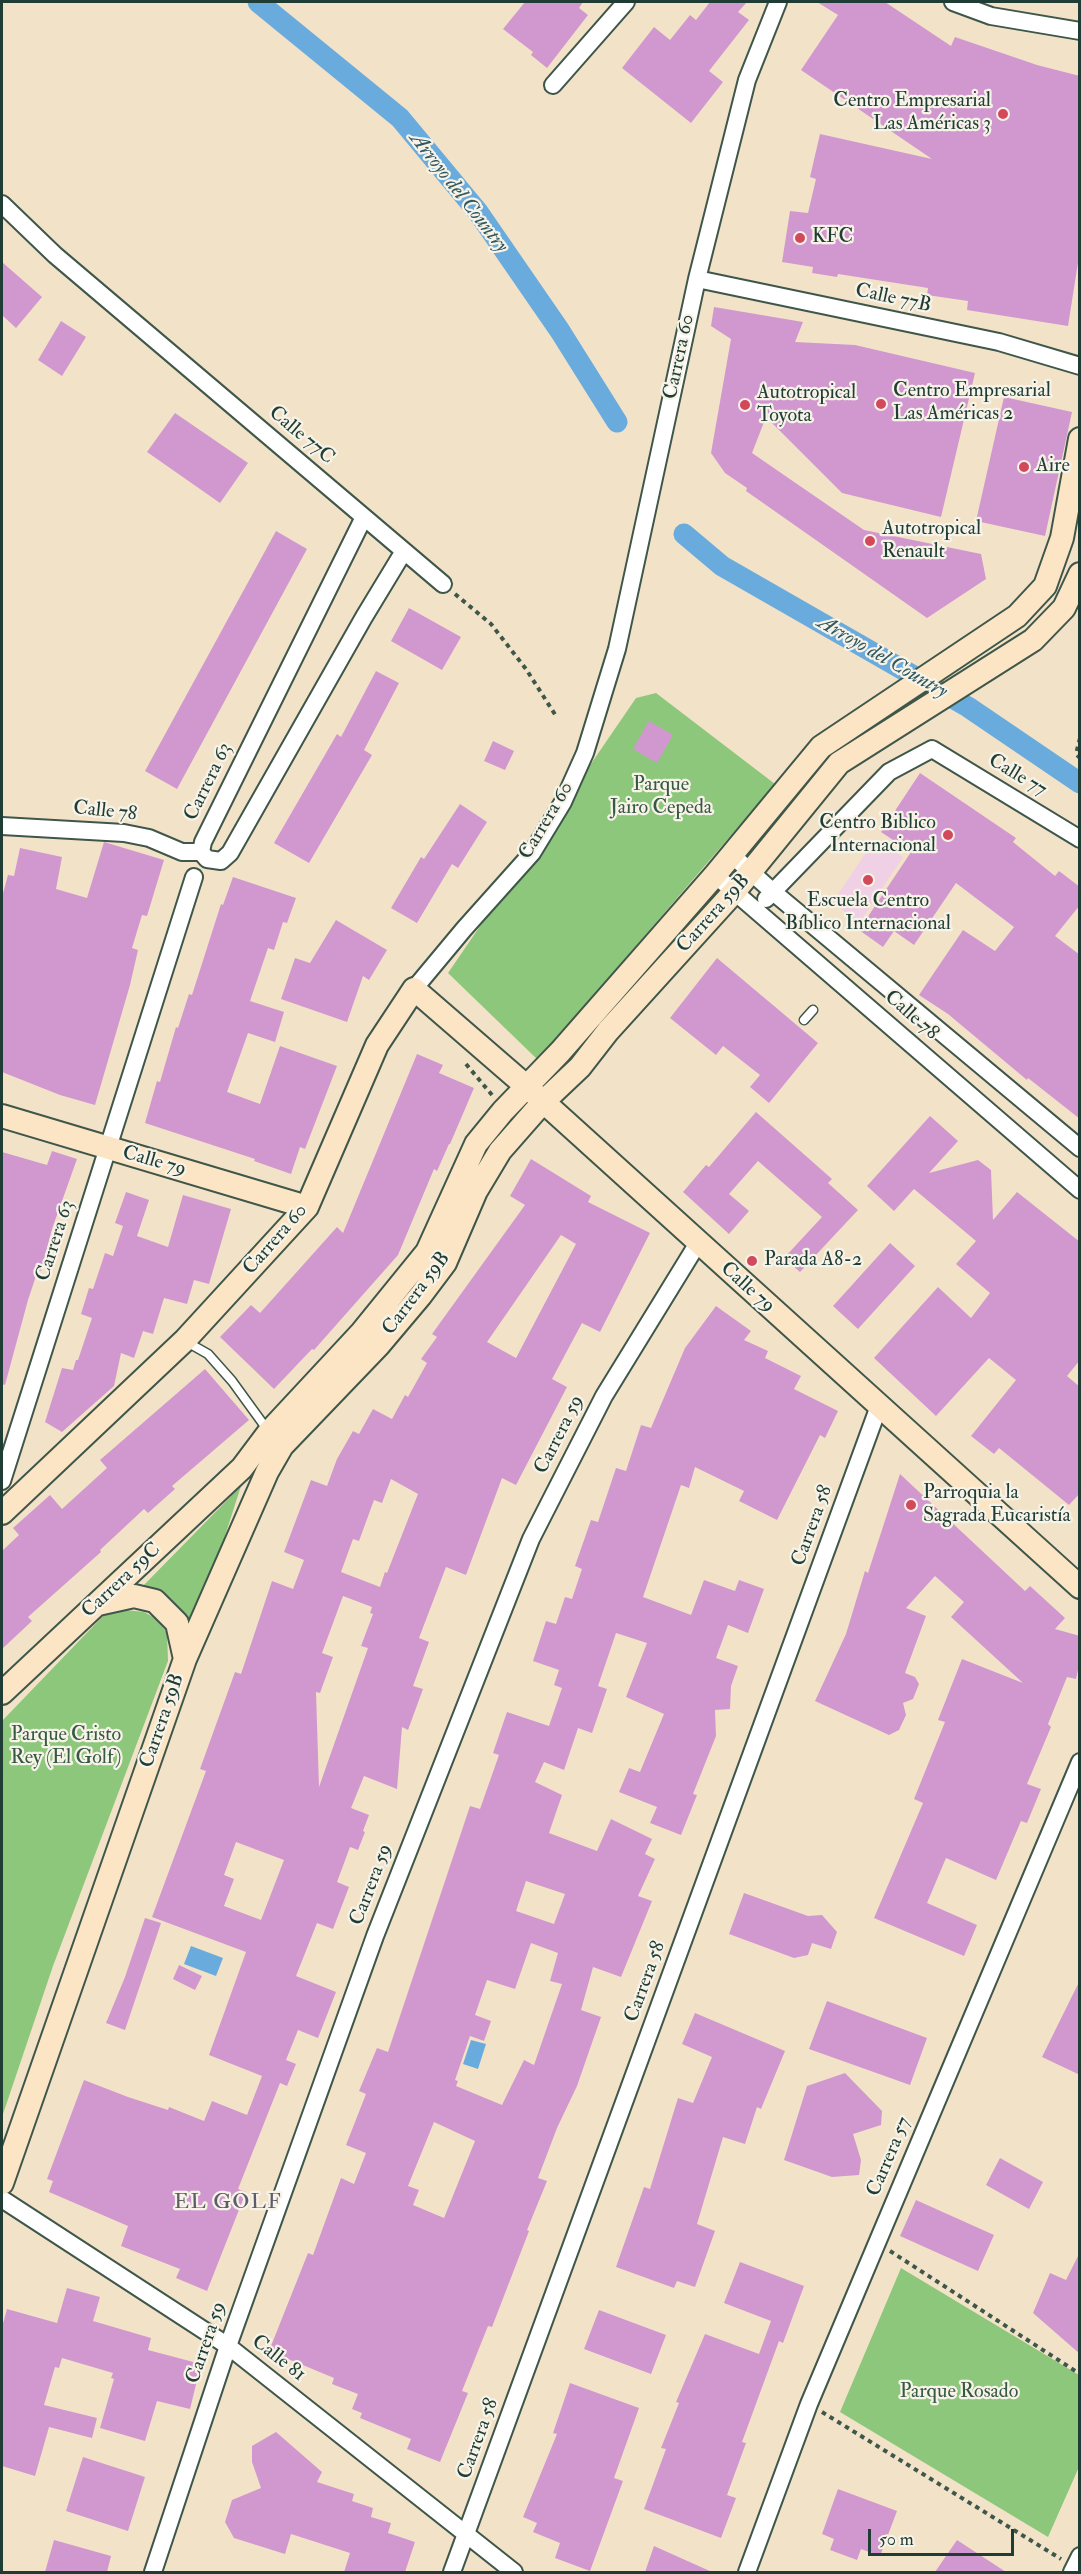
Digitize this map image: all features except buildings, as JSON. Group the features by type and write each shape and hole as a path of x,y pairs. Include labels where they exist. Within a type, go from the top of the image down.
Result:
{"street":[{"path":"553,85 626,2"},
{"name":"Carrera 60","path":"2,1513 185,1340 307,1207 377,1045 414,990 464,929 532,853 557,812 585,753 617,649 697,279 747,80 778,2"},
{"path":"953,2 991,15 1080,31"},
{"name":"Calle 77C","path":"2,204 64,262 443,584"},
{"name":"Calle 77B","path":"697,279 999,342 1080,366"},
{"name":"Carrera 59B","path":"2,2183 185,1659 267,1472 282,1446 370,1339 427,1252 476,1144 715,875 821,747 1017,616 1045,586 1062,538 1080,439"},
{"name":"Carrera 63","path":"364,517 203,842 201,852 207,859 216,861 226,858 230,853 404,551"},
{"name":"Carrera 59B","path":"242,1468 269,1432 370,1339 445,1263 476,1191 500,1151 543,1102 580,1066 608,1031 734,892 839,762 1033,640 1064,608 1080,574"},
{"name":"Calle 77","path":"772,891 889,772 932,749 1080,839"},
{"name":"Calle 78","path":"2,826 124,832 149,838 182,852 201,852"},
{"name":"Calle 78","path":"732,855 1080,1148"},
{"name":"Calle 78","path":"715,875 1080,1190"},
{"name":"Carrera 63","path":"2,1481 194,877"},
{"path":"756,910 772,891"},
{"name":"Calle 79","path":"414,990 526,1086 1080,1587"},
{"name":"Calle 79","path":"2,1116 307,1207"},
{"name":"Carrera 59","path":"153,2572 228,2346 379,1926 531,1539 604,1396 698,1243"},
{"name":"Carrera 58","path":"452,2572 879,1406"},
{"name":"Carrera 59C","path":"2,1693 242,1468"},
{"path":"98,1604 134,1596 155,1601 177,1623 185,1659"},
{"name":"Carrera 57","path":"747,2572 809,2404 1080,1762"},
{"name":"Calle 81","path":"2,2199 228,2346 514,2572"}],"lane":[{"path":"804,1020 813,1010"},
{"path":"185,1340 208,1354 232,1381 269,1432"}],"path":[{"path":"443,584 491,624 526,669 556,716"},
{"path":"1080,738 1076,754 1080,758"},
{"path":"876,2243 1080,2374"},
{"path":"809,2404 1075,2566"}],"shaded area":[{"name":"Escuela Centro Bíblico Internacional","path":"875,839 903,857 860,922 832,903"}],"green space":[{"name":"Parque Jairo Cepeda","path":"656,693 775,784 538,1060 448,973 636,698"},
{"path":"241,1486 223,1542 187,1632 141,1588"},
{"name":"Parque Cristo Rey (El Golf)","path":"126,1610 144,1612 155,1618 167,1632 168,1661 53,1966 2,2117 2,1721 103,1616"},
{"name":"Parque Rosado","path":"901,2268 1079,2375 1079,2467 1048,2537 840,2412"}],"water":[{"path":"191,1946 223,1958 216,1976 184,1964"},
{"path":"471,2040 486,2044 478,2069 463,2064"}],"waterway":[{"name":"Arroyo del Country","path":"258,2 400,118 478,212 560,331 617,422"},
{"name":"Arroyo del Country","path":"684,534 722,566 968,707 1080,783"}],"place":[{"name":"Centro Empresarial Las Américas 3","path":"1003,114"},
{"name":"KFC","path":"800,238"},
{"name":"Centro Empresarial Las Américas 2","path":"881,404"},
{"name":"Autotropical Toyota","path":"745,405"},
{"name":"Aire","path":"1024,467"},
{"name":"Autotropical Renault","path":"870,541"},
{"name":"Centro Biblico Internacional","path":"948,835"},
{"name":"Escuela Centro Bíblico Internacional","path":"868,880"},
{"name":"Parada A8-2","path":"752,1261"},
{"name":"Parroquia la Sagrada Eucaristía","path":"911,1505"}],"district":[{"name":"EL GOLF","path":"228,2203"}]}
